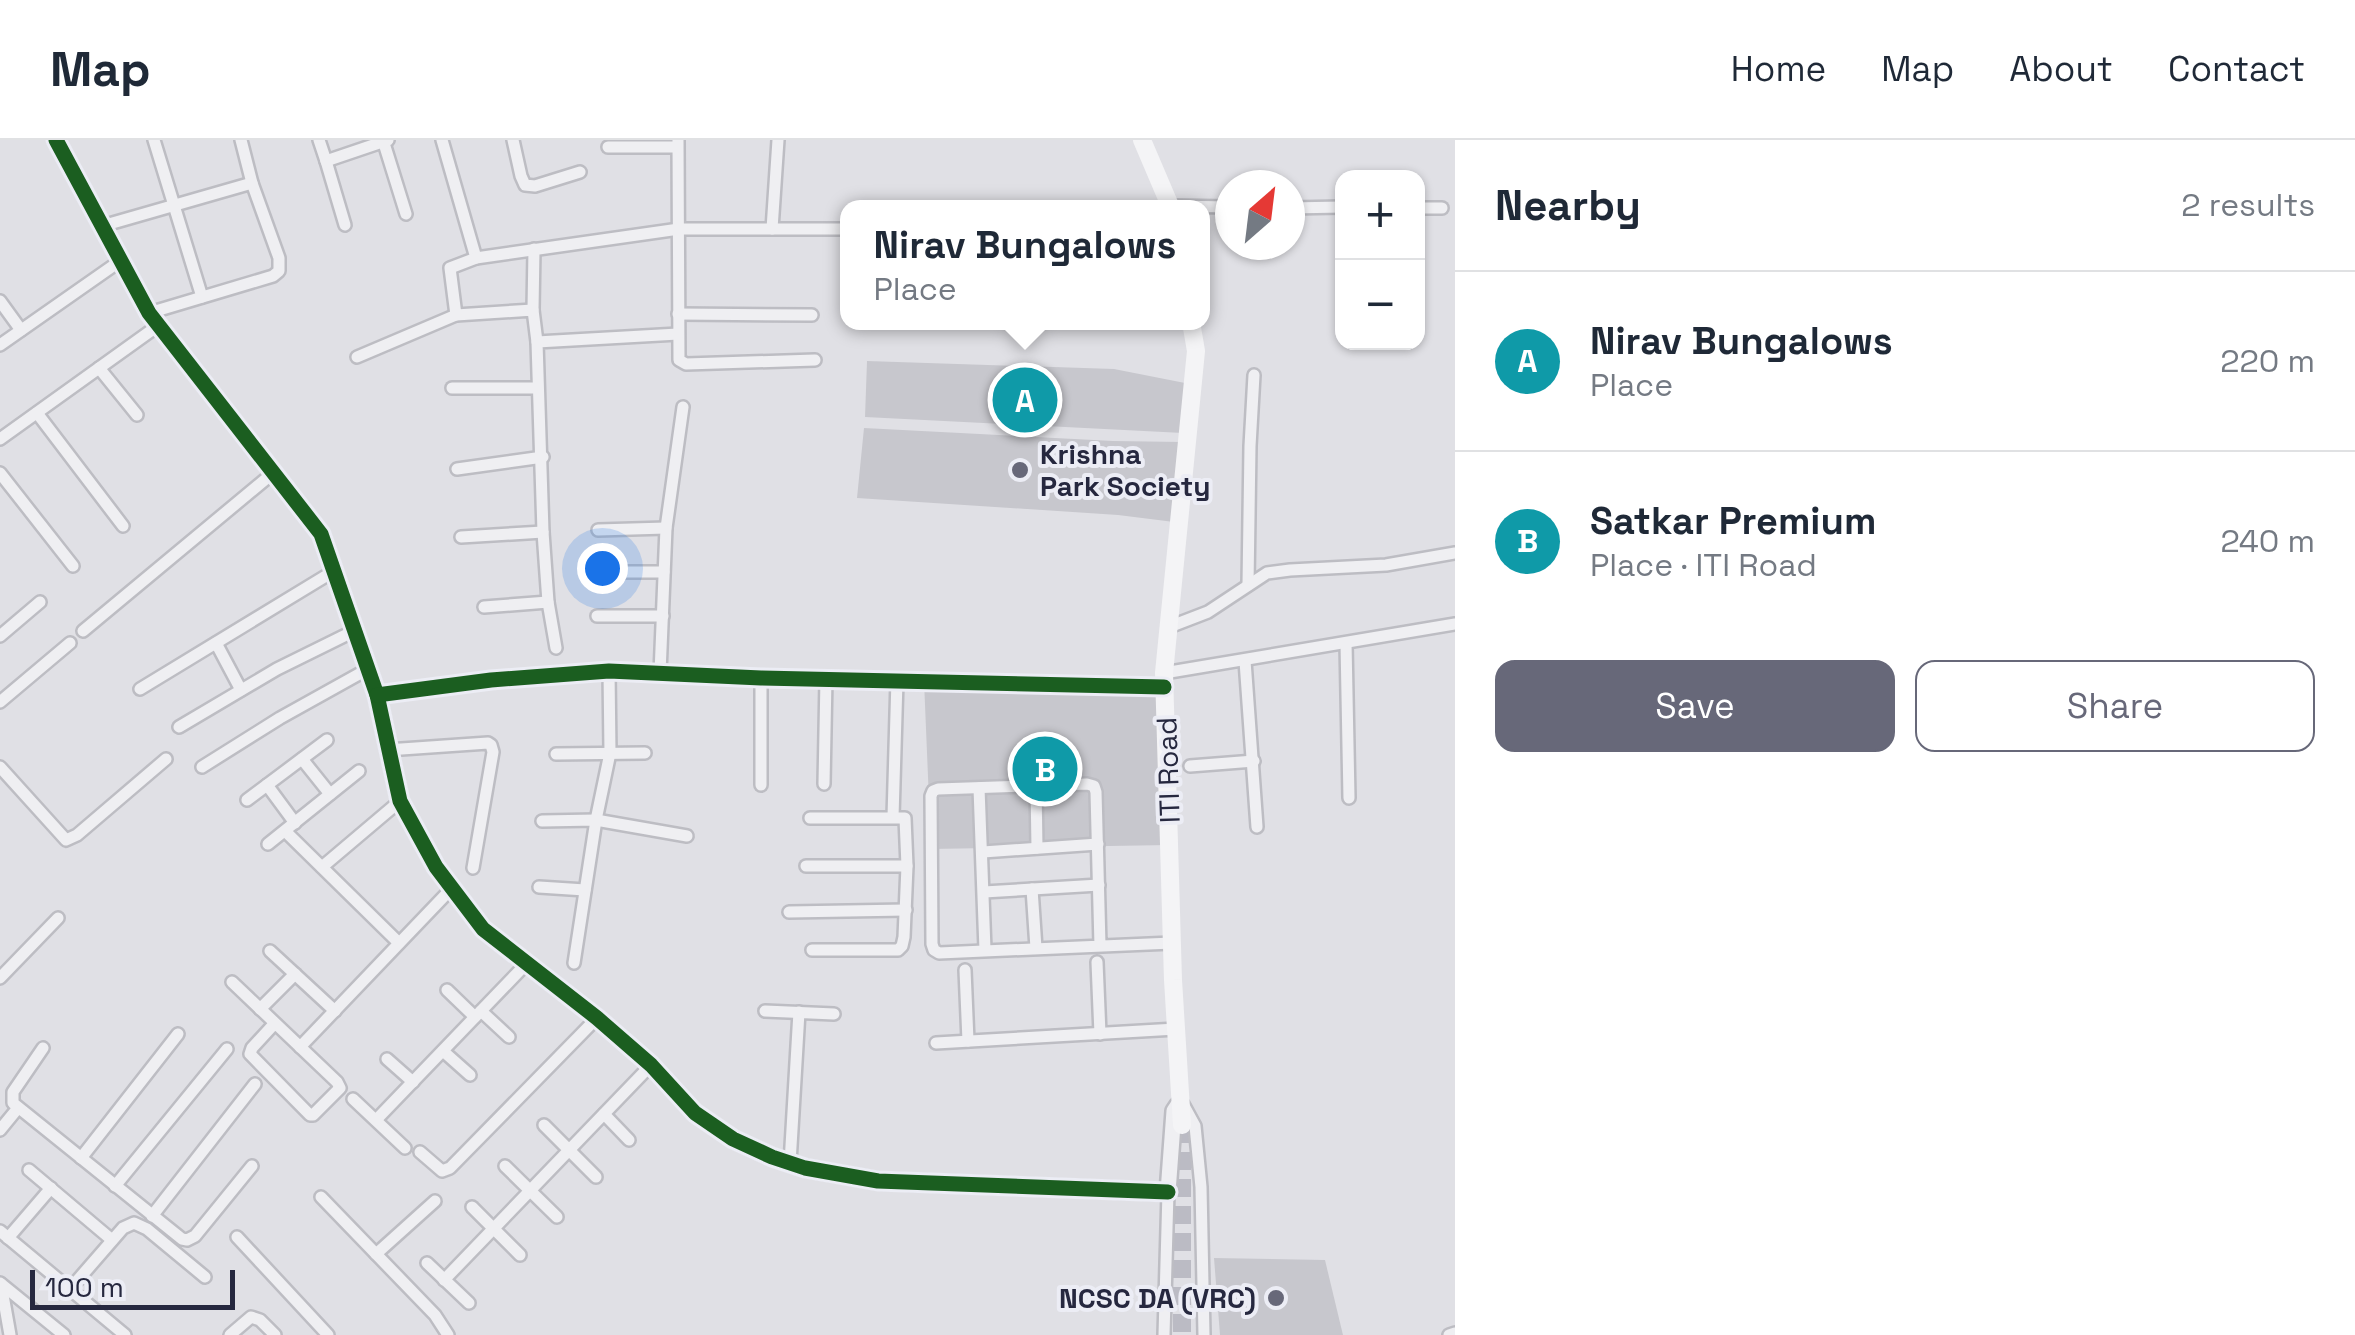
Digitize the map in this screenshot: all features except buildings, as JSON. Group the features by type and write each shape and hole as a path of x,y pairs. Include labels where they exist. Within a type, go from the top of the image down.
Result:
{"main road":[{"path":"1142,140 1168,200"},
{"name":"ITI Road","path":"1182,1125 1164,680 1196,351 1192,330"}],"street":[{"path":"56,140 154,319 321,534 377,695 400,802 436,867 483,929 597,1018 651,1065 695,1113 733,1139 790,1163 878,1182 1168,1192"},
{"path":"154,140 202,297"},
{"path":"0,439 99,368 154,319 202,297 279,272 279,258 252,184 241,140"},
{"path":"319,140 345,225"},
{"path":"326,161 385,140 406,214"},
{"path":"442,140 476,258"},
{"path":"513,140 525,186 580,172"},
{"path":"772,229 778,140"},
{"path":"608,147 678,143 678,357 682,362 815,360"},
{"path":"102,226 252,184"},
{"path":"1305,208 1335,207"},
{"path":"1425,208 1442,208"},
{"path":"456,315 450,268 476,258 679,229 840,229"},
{"path":"534,250 533,310 538,342 544,532 548,602 556,648"},
{"path":"0,345 120,261"},
{"path":"0,301 21,330"},
{"path":"357,357 456,315 533,310"},
{"path":"678,314 812,314"},
{"path":"538,342 678,334"},
{"path":"99,368 137,415"},
{"path":"1248,585 1254,375"},
{"path":"452,388 537,388"},
{"path":"660,673 666,528 683,407"},
{"path":"36,413 123,526"},
{"path":"458,469 543,457"},
{"path":"0,473 73,566"},
{"path":"83,632 273,473"},
{"path":"598,530 666,528"},
{"path":"461,537 544,532"},
{"path":"1169,627 1208,612 1257,578 1276,571 1386,565 1455,553"},
{"path":"140,689 334,571"},
{"path":"594,572 664,572"},
{"path":"0,636 40,602"},
{"path":"484,608 548,602"},
{"path":"597,616 663,616"},
{"path":"377,695 491,680 609,671 761,678 1164,680 1245,661 1455,624"},
{"path":"179,728 277,669 354,630"},
{"path":"0,702 70,643"},
{"path":"216,643 241,690"},
{"path":"1346,644 1349,798"},
{"path":"1245,661 1257,826"},
{"path":"202,767 368,669"},
{"path":"574,963 610,753 609,671"},
{"path":"761,678 761,785"},
{"path":"824,784 826,678"},
{"path":"893,817 897,680"},
{"path":"247,800 327,740"},
{"path":"387,750 488,743 491,746 474,868"},
{"path":"556,754 645,753"},
{"path":"302,759 330,794"},
{"path":"0,768 66,840 166,760"},
{"path":"1190,766 1254,761"},
{"path":"268,844 359,772"},
{"path":"266,785 290,827 322,867 399,943"},
{"path":"1036,786 1037,848"},
{"path":"1100,946 1094,786 932,791 934,950 939,953 1172,943"},
{"path":"979,788 986,950"},
{"path":"322,867 400,802"},
{"path":"810,818 905,818 907,866 906,910 902,946 898,950 812,950"},
{"path":"542,821 596,820 688,836"},
{"path":"983,852 1098,844"},
{"path":"806,866 907,866"},
{"path":"984,892 1098,885"},
{"path":"539,887 585,890"},
{"path":"300,1046 452,888"},
{"path":"1032,889 1036,948"},
{"path":"789,912 906,910"},
{"path":"0,978 58,918"},
{"path":"270,951 334,1010"},
{"path":"1097,962 1100,1034"},
{"path":"376,1120 526,963"},
{"path":"965,970 968,1041"},
{"path":"260,1009 295,974"},
{"path":"232,982 300,1046 340,1085 312,1116 250,1054 275,1023"},
{"path":"447,990 509,1037"},
{"path":"765,1012 834,1014"},
{"path":"790,1163 798,1012"},
{"path":"420,1152 442,1171 450,1168 597,1018"},
{"path":"936,1043 1176,1030"},
{"path":"81,1158 178,1034"},
{"path":"0,1130 14,1112 12,1096 43,1048"},
{"path":"115,1186 228,1049"},
{"path":"443,1051 470,1075"},
{"path":"387,1059 412,1082"},
{"path":"444,1280 651,1065"},
{"path":"152,1216 255,1084"},
{"path":"354,1099 405,1148"},
{"path":"1164,1335 1174,1111 1182,1100 1194,1126 1201,1187 1204,1335"},
{"path":"0,1107 14,1112 81,1158 182,1239 191,1239 252,1166"},
{"path":"604,1114 629,1140"},
{"path":"544,1126 596,1178"},
{"path":"504,1166 557,1216"},
{"path":"29,1170 112,1240"},
{"path":"51,1188 4,1234 125,1335"},
{"path":"321,1197 435,1315 448,1335"},
{"path":"376,1254 435,1201"},
{"path":"472,1207 520,1254"},
{"path":"70,1289 129,1224 141,1224 205,1277"},
{"path":"237,1238 328,1335"},
{"path":"426,1263 469,1304"},
{"path":"1,1284 10,1335"},
{"path":"1,1284 64,1335"},
{"path":"230,1335 251,1317 275,1335"}],"tunnel":[{"path":"1182,1125 1182,1335"}],"cycle path":[{"path":"56,140 149,313 321,534 377,695 400,801 436,867 483,929 597,1018 651,1065 695,1113 733,1139 772,1157 805,1168 878,1181 1168,1192"},
{"path":"377,695 491,680 609,671 1164,687"}],"place":[{"name":"Nirav Bungalows","path":"1025,400"},
{"name":"Krishna Park Society","path":"1020,470"},
{"name":"Satkar Premium","path":"1045,769"},
{"name":"NCSC DA (VRC)","path":"1276,1298"}]}
